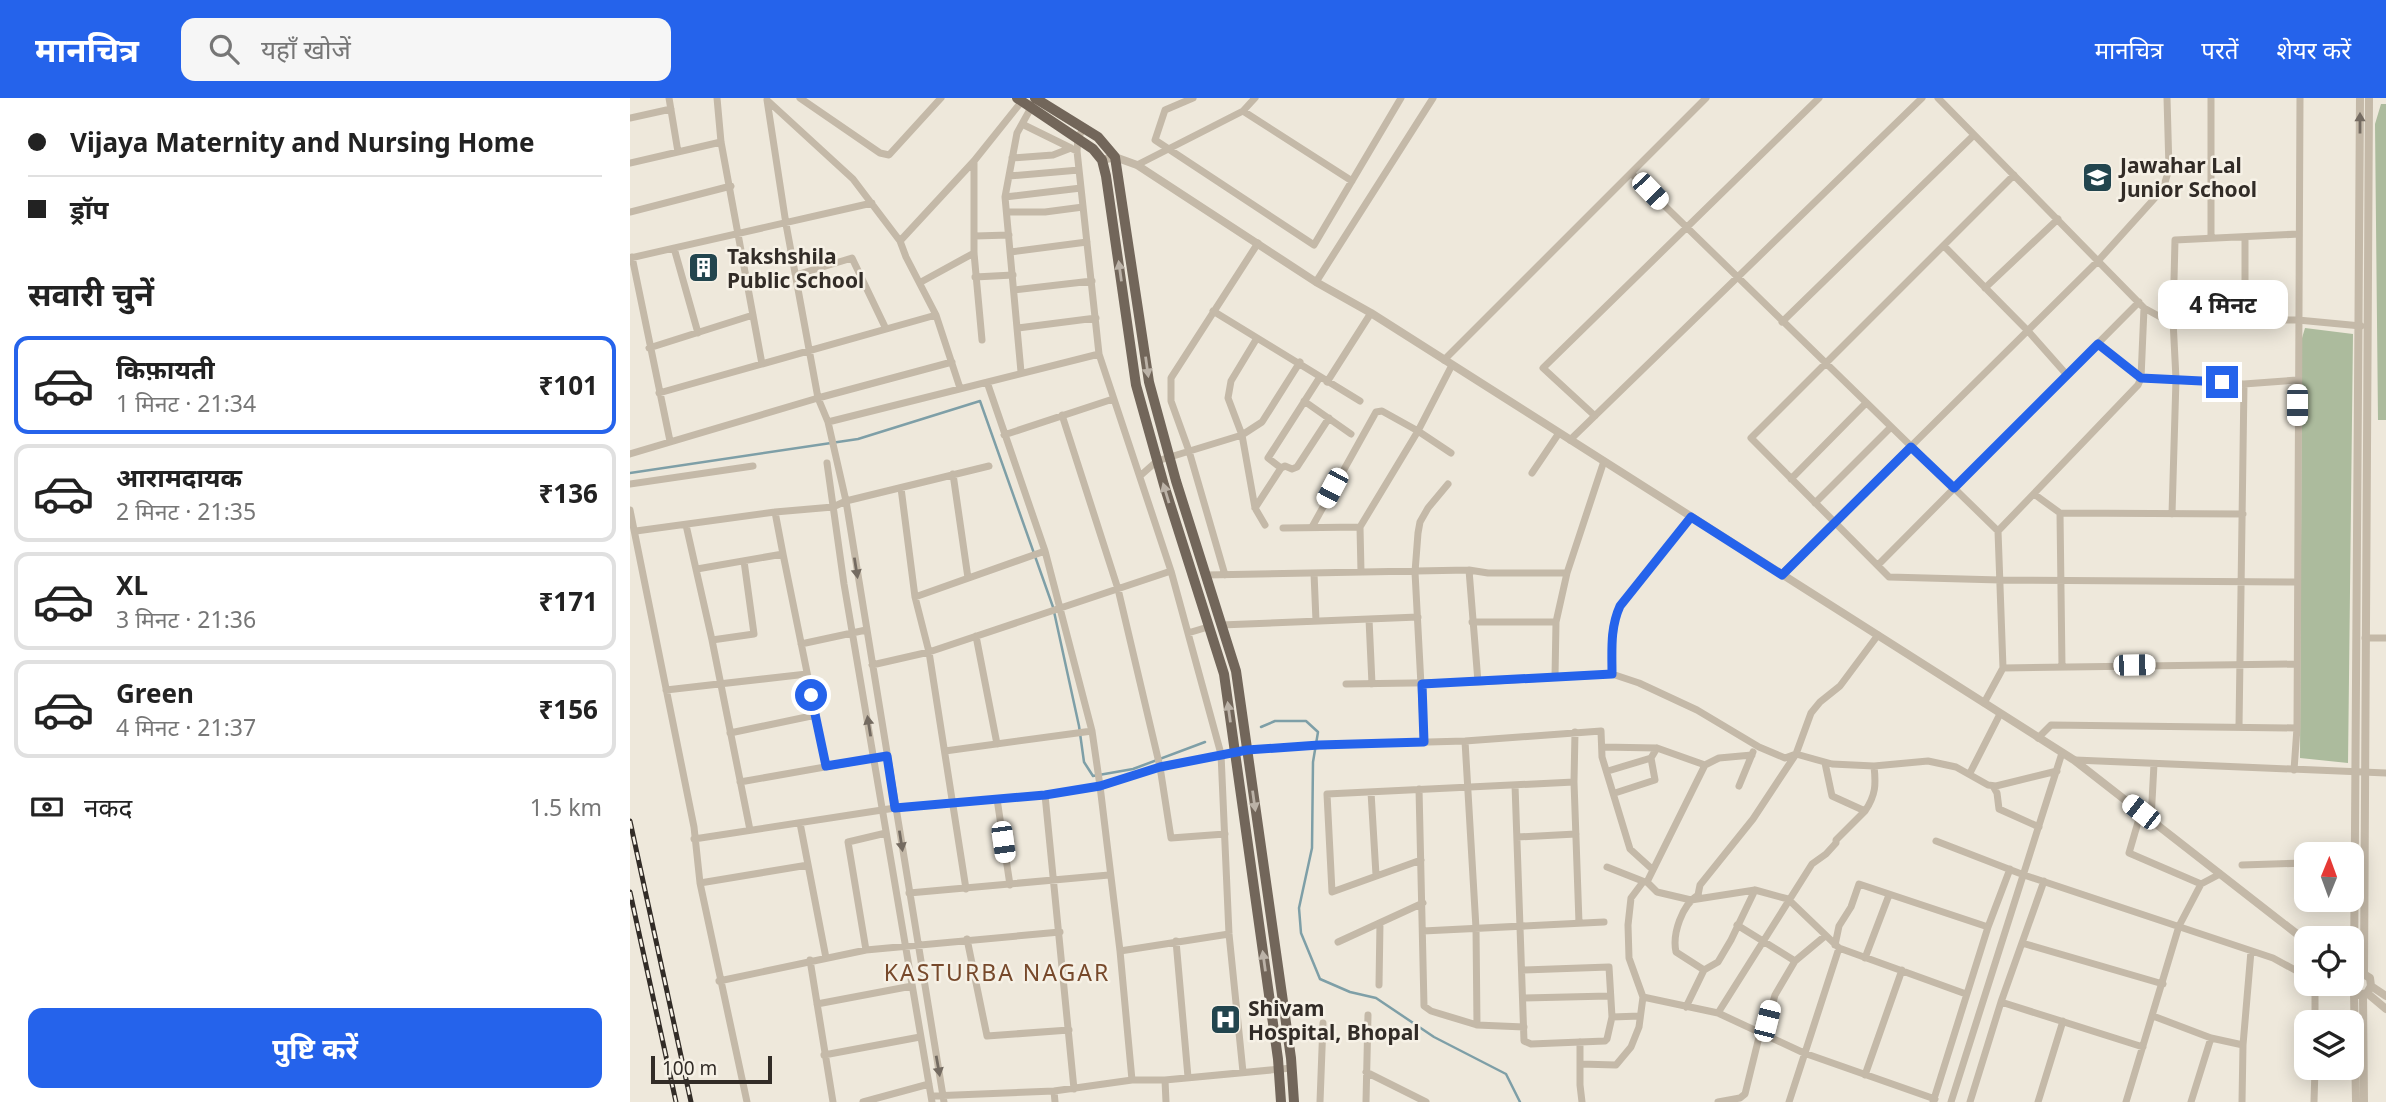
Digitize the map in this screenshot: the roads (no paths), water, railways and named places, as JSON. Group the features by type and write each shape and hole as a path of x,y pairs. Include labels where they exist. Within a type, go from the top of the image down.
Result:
{"main road":[{"path":"1028,101 1084,127 1098,137 1115,157 1149,382 1237,671 1292,1068 1294,1102"},
{"path":"1028,101 1076,146 1093,149 1102,160 1136,384 1223,674 1281,1102"}],"street":[{"path":"670,98 678,152"},
{"path":"717,98 737,233 762,364"},
{"path":"800,98 885,155 892,152 941,98"},
{"path":"1193,98 1165,110 1155,140 1314,245 1401,98"},
{"path":"1137,165 1243,111 1255,98"},
{"path":"1316,282 1433,98"},
{"path":"1361,572 1360,527 1418,431 1448,362 1706,98"},
{"path":"1595,416 1543,368 1818,98"},
{"path":"1570,440 1922,98"},
{"path":"1938,98 2142,305 2164,318 2298,320 2363,326"},
{"path":"1782,575 2098,261 2163,189 2169,169 2167,98"},
{"path":"2211,98 2211,238"},
{"path":"2294,770 2297,728 2300,98"},
{"path":"2355,842 2365,638 2360,98"},
{"path":"2363,926 2360,773 2363,326 2370,98"},
{"path":"766,99 853,179 900,241 936,315 960,388"},
{"path":"766,99 818,398 831,432 846,501 944,1099"},
{"path":"900,241 1028,101"},
{"path":"1021,372 1005,197 1017,134 1028,101"},
{"path":"630,118 671,109"},
{"path":"1243,111 1352,181"},
{"path":"1022,124 1076,146"},
{"path":"1084,127 1076,146 1099,354 1171,571 1221,754 1229,934 1243,1072"},
{"path":"1782,322 1974,135"},
{"path":"630,163 722,142"},
{"path":"1012,158 1054,155 1076,146"},
{"path":"1102,160 1115,157 1137,165 1316,282 1371,313 2074,760 2294,932"},
{"path":"974,161 975,277 982,340"},
{"path":"1009,176 1079,170"},
{"path":"1631,173 1998,531 2003,668 1984,703"},
{"path":"2014,175 1751,438 1889,577 2296,582"},
{"path":"630,212 730,186"},
{"path":"1005,197 1081,188"},
{"path":"670,441 631,258 872,203"},
{"path":"1007,212 1045,212 1083,207"},
{"path":"1985,288 2058,219"},
{"path":"2172,514 2176,379 2173,320 2175,240 2299,234"},
{"path":"975,236 1009,235"},
{"path":"2245,237 2245,320"},
{"path":"1011,252 1087,242"},
{"path":"1225,575 1189,451 1171,401 1171,378 1258,243"},
{"path":"1944,246 2028,331 2067,375"},
{"path":"674,248 698,333"},
{"path":"921,282 974,253"},
{"path":"796,275 852,258 887,329"},
{"path":"975,277 1013,275"},
{"path":"1014,290 1091,281"},
{"path":"1878,565 2098,344 2142,305"},
{"path":"1998,531 2138,385 2141,378 2142,305"},
{"path":"1213,311 1360,401"},
{"path":"1328,382 1371,313"},
{"path":"649,348 753,315"},
{"path":"659,393 936,315"},
{"path":"1018,328 1096,318"},
{"path":"1257,338 1231,381 1228,398 1242,435 1255,508 1265,525"},
{"path":"2098,344 2141,378 2244,384 2297,380"},
{"path":"828,422 1099,354"},
{"path":"630,454 818,398 952,362"},
{"path":"1140,476 1157,461 1242,435 1262,422 1300,362"},
{"path":"1281,468 1268,458 1320,377"},
{"path":"987,382 1004,435 1016,460 1045,551 1092,732 1120,951 1132,1080"},
{"path":"2239,727 2244,384"},
{"path":"1004,435 1113,399"},
{"path":"1304,401 1351,434"},
{"path":"1791,479 1866,403"},
{"path":"1311,527 1376,412 1382,411 1451,453"},
{"path":"1062,415 1118,589 1160,767 1171,838 1225,834"},
{"path":"1255,508 1281,468 1297,467 1329,418"},
{"path":"1815,503 1891,427"},
{"path":"1532,473 1559,433"},
{"path":"1555,677 1556,622 1566,573 1604,461"},
{"path":"827,463 852,632 931,1099 1055,1091 1132,1080 1165,1080 1292,1068"},
{"path":"630,484 753,466"},
{"path":"636,531 833,507 846,501 989,466"},
{"path":"953,474 968,578"},
{"path":"1424,742 1415,572 1420,522 1448,484"},
{"path":"901,488 915,597 929,652 966,889"},
{"path":"2034,494 2060,513 2243,514"},
{"path":"630,510 694,827 700,883 719,981 747,1102"},
{"path":"775,512 826,766"},
{"path":"2060,513 2062,667"},
{"path":"1612,674 1611,635 1620,606 1691,517"},
{"path":"686,525 750,830"},
{"path":"1283,528 1360,527"},
{"path":"915,597 1045,551"},
{"path":"697,569 783,554"},
{"path":"712,640 754,634 744,561"},
{"path":"1206,575 1469,570 1488,573 1566,573"},
{"path":"1469,570 1478,682"},
{"path":"872,665 929,652 1171,571"},
{"path":"1314,573 1316,621"},
{"path":"1222,625 1418,617"},
{"path":"1369,619 1372,684"},
{"path":"1472,622 1556,622"},
{"path":"1188,633 1209,626"},
{"path":"801,644 866,630"},
{"path":"1704,970 1676,952 1674,942 1682,916 1691,900 1698,895 1700,885 1753,819 1796,754 1811,713 1840,685 1878,635"},
{"path":"976,636 997,744"},
{"path":"2365,638 2386,638"},
{"path":"2003,668 2297,664"},
{"path":"666,690 807,674"},
{"path":"1346,684 1478,682 1612,674 1639,683 1697,710 1756,745 1786,758 1796,754 1825,762 1874,766 1928,761 1956,767 1993,786 1997,793 1999,809 2039,827"},
{"path":"861,679 874,677"},
{"path":"1970,774 2000,714"},
{"path":"730,733 816,715"},
{"path":"2038,738 2051,725 2297,728"},
{"path":"694,839 895,808 1045,795 1100,786 1160,767 1247,750 1465,741 1601,731 1602,757 1630,849 1652,869"},
{"path":"945,751 1092,732"},
{"path":"1575,732 1579,923"},
{"path":"1465,741 1476,928 1477,1025"},
{"path":"1739,786 1756,745"},
{"path":"1602,747 1657,748 1705,765"},
{"path":"1615,793 1655,780 1651,758 1657,748"},
{"path":"1951,1102 2062,753"},
{"path":"1580,1064 1616,1065 1631,1047 1643,997 1629,958 1631,898 1645,882 1705,765 1719,758 1752,755"},
{"path":"740,782 887,756"},
{"path":"1608,771 1651,758"},
{"path":"2074,760 2386,773"},
{"path":"1825,762 1832,796 1865,811"},
{"path":"2151,820 2154,764"},
{"path":"1723,1016 1768,942 1788,899 1812,864 1826,854 1873,799 1876,788 1874,766"},
{"path":"1993,786 2057,771"},
{"path":"1421,860 1332,892 1327,794 1574,782"},
{"path":"1515,785 1524,1041 1531,1044 1605,1041 1612,1017 1609,967 1522,970"},
{"path":"1419,789 1424,1006 1431,1011 1477,1025 1524,1027"},
{"path":"1371,792 1376,875"},
{"path":"1045,795 1074,1089"},
{"path":"997,799 1010,885"},
{"path":"2141,812 2129,853 2201,884"},
{"path":"800,823 826,958"},
{"path":"866,950 848,842 886,833"},
{"path":"1517,836 1576,834"},
{"path":"1936,841 2024,875 2273,958 2294,969"},
{"path":"2242,865 2294,863"},
{"path":"700,883 808,865"},
{"path":"1607,867 1645,882 1659,893 1691,900 1755,890 1788,899 1837,947 1966,994"},
{"path":"1643,997 1723,1016 1804,1054 1934,1100 1966,994 2010,869"},
{"path":"2126,1102 2179,926 2201,884 2220,874"},
{"path":"909,893 1110,876"},
{"path":"1970,1102 2001,1002 2044,881"},
{"path":"1789,1102 1837,947 1839,926 1851,906 1859,884 1988,928"},
{"path":"1686,1007 1704,970 1718,962 1755,890"},
{"path":"1866,958 1889,895"},
{"path":"1338,942 1423,903"},
{"path":"1423,931 1604,922"},
{"path":"1379,985 1380,923"},
{"path":"1737,925 1795,961"},
{"path":"719,981 866,950 918,943 1060,932"},
{"path":"1120,951 1229,934"},
{"path":"1718,1102 1740,1098 1745,1094 1775,995 1795,961 1825,936"},
{"path":"967,939 987,1036 1069,1030"},
{"path":"1176,941 1188,1077"},
{"path":"2022,943 2163,984"},
{"path":"2242,1102 2243,1045 2251,951"},
{"path":"810,960 834,1102"},
{"path":"1865,1075 1902,970"},
{"path":"2364,974 2370,978 2364,991"},
{"path":"817,1004 912,986"},
{"path":"2364,991 2386,996"},
{"path":"2364,991 2386,1009"},
{"path":"1523,998 1609,996"},
{"path":"2356,1102 2364,996"},
{"path":"2364,996 2364,1102"},
{"path":"2001,1002 2143,1047"},
{"path":"1366,1102 1368,1016"},
{"path":"1612,1017 1640,1016"},
{"path":"2153,1016 2211,1038 2243,1045"},
{"path":"2038,1102 2063,1021"},
{"path":"1320,1102 1323,1023"},
{"path":"824,1055 920,1037"},
{"path":"2191,1102 2211,1038"},
{"path":"1580,1042 1582,1102"},
{"path":"1366,1072 1417,1100 1426,1102"},
{"path":"1165,1080 1166,1102"},
{"path":"2314,1102 2315,1080"},
{"path":"863,1102 929,1084"},
{"path":"1055,1091 1055,1102"}],"waterway":[{"path":"630,473 858,439 980,401 1053,607 1079,726 1084,762 1093,776 1133,769 1205,742"},
{"path":"1261,727 1275,721 1306,721 1318,732 1313,762 1312,848 1299,908 1301,933 1320,979 1350,992 1376,998 1434,1037 1506,1074 1520,1102"}],"railway":[{"path":"630,821 691,1102"},
{"path":"630,892 676,1102"}],"place":[{"name":"Jawahar Lal Junior School","path":"2097,177"},
{"name":"Takshshila Public School","path":"704,268"},
{"name":"Shivam Hospital, Bhopal","path":"1225,1020"}],"district":[{"name":"KASTURBA NAGAR","path":"997,972"}]}
